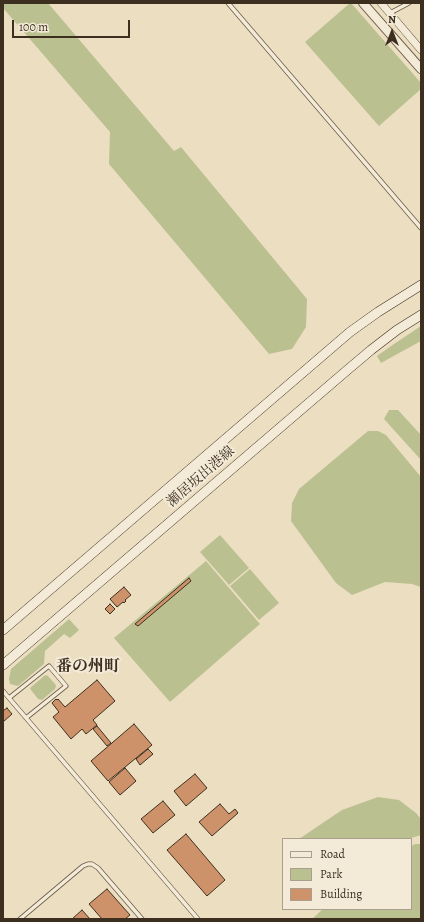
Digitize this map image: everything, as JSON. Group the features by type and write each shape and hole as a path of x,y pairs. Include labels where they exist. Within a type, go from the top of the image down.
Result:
{"main road":[{"name":"瀬居坂出港線","path":"3,630 350,332 378,312 421,285"},
{"name":"瀬居坂出港線","path":"3,665 355,363 397,330 421,315"}],"street":[{"path":"363,3 421,69"},
{"path":"381,3 421,50"}],"lane":[{"path":"228,3 421,228"},
{"path":"390,13 409,3"},
{"path":"9,698 49,666 66,686 26,718"},
{"path":"3,691 198,919"},
{"path":"20,919 83,866 88,864 92,864 98,868 142,919"}],"green space":[{"path":"3,3 48,3 174,151 181,147 307,299 306,327 292,349 269,354 109,164 110,132 3,8"},
{"path":"350,3 421,83 421,89 379,126 305,42"},
{"path":"421,326 421,341 381,363 377,356"},
{"path":"389,410 398,410 421,435 421,460 384,419"},
{"path":"368,431 378,431 386,435 421,477 421,587 412,584 385,582 352,595 336,583 291,521 292,503 299,489"},
{"path":"220,535 249,568 229,585 200,552"},
{"path":"206,561 260,624 170,702 114,638"},
{"path":"250,569 279,603 259,620 230,586"},
{"path":"69,619 79,630 70,638 64,634 45,651 44,664 18,686 10,684 9,679 11,669"},
{"path":"46,675 56,686 55,689 42,700 38,699 30,688"},
{"path":"378,797 399,800 416,813 421,819 421,835 411,838 300,838 342,810"},
{"path":"421,844 421,919 312,919 322,910 412,910 412,846"}],"building":[{"path":"189,578 191,581 138,626 135,624"},
{"path":"124,587 131,595 125,600 126,601 124,603 123,602 117,607 110,599"},
{"path":"110,604 115,609 110,614 105,609"},
{"path":"97,680 115,701 93,720 97,725 86,734 82,729 71,739 53,717 59,712 52,703 58,699 65,707"},
{"path":"7,708 12,714 3,722 3,711"},
{"path":"134,724 152,745 108,781 91,761"},
{"path":"97,726 111,743 107,746 93,729"},
{"path":"148,749 153,754 140,765 136,759"},
{"path":"125,768 136,781 120,795 109,782"},
{"path":"195,774 207,788 186,806 174,791"},
{"path":"163,801 175,815 153,833 141,819"},
{"path":"220,804 229,814 235,809 238,813 212,836 199,822"},
{"path":"186,834 225,880 207,896 167,850"},
{"path":"107,889 130,915 125,919 102,919 89,904"},
{"path":"82,910 90,919 72,919"}],"district":[{"name":"番の州町","path":"88,667"}]}
